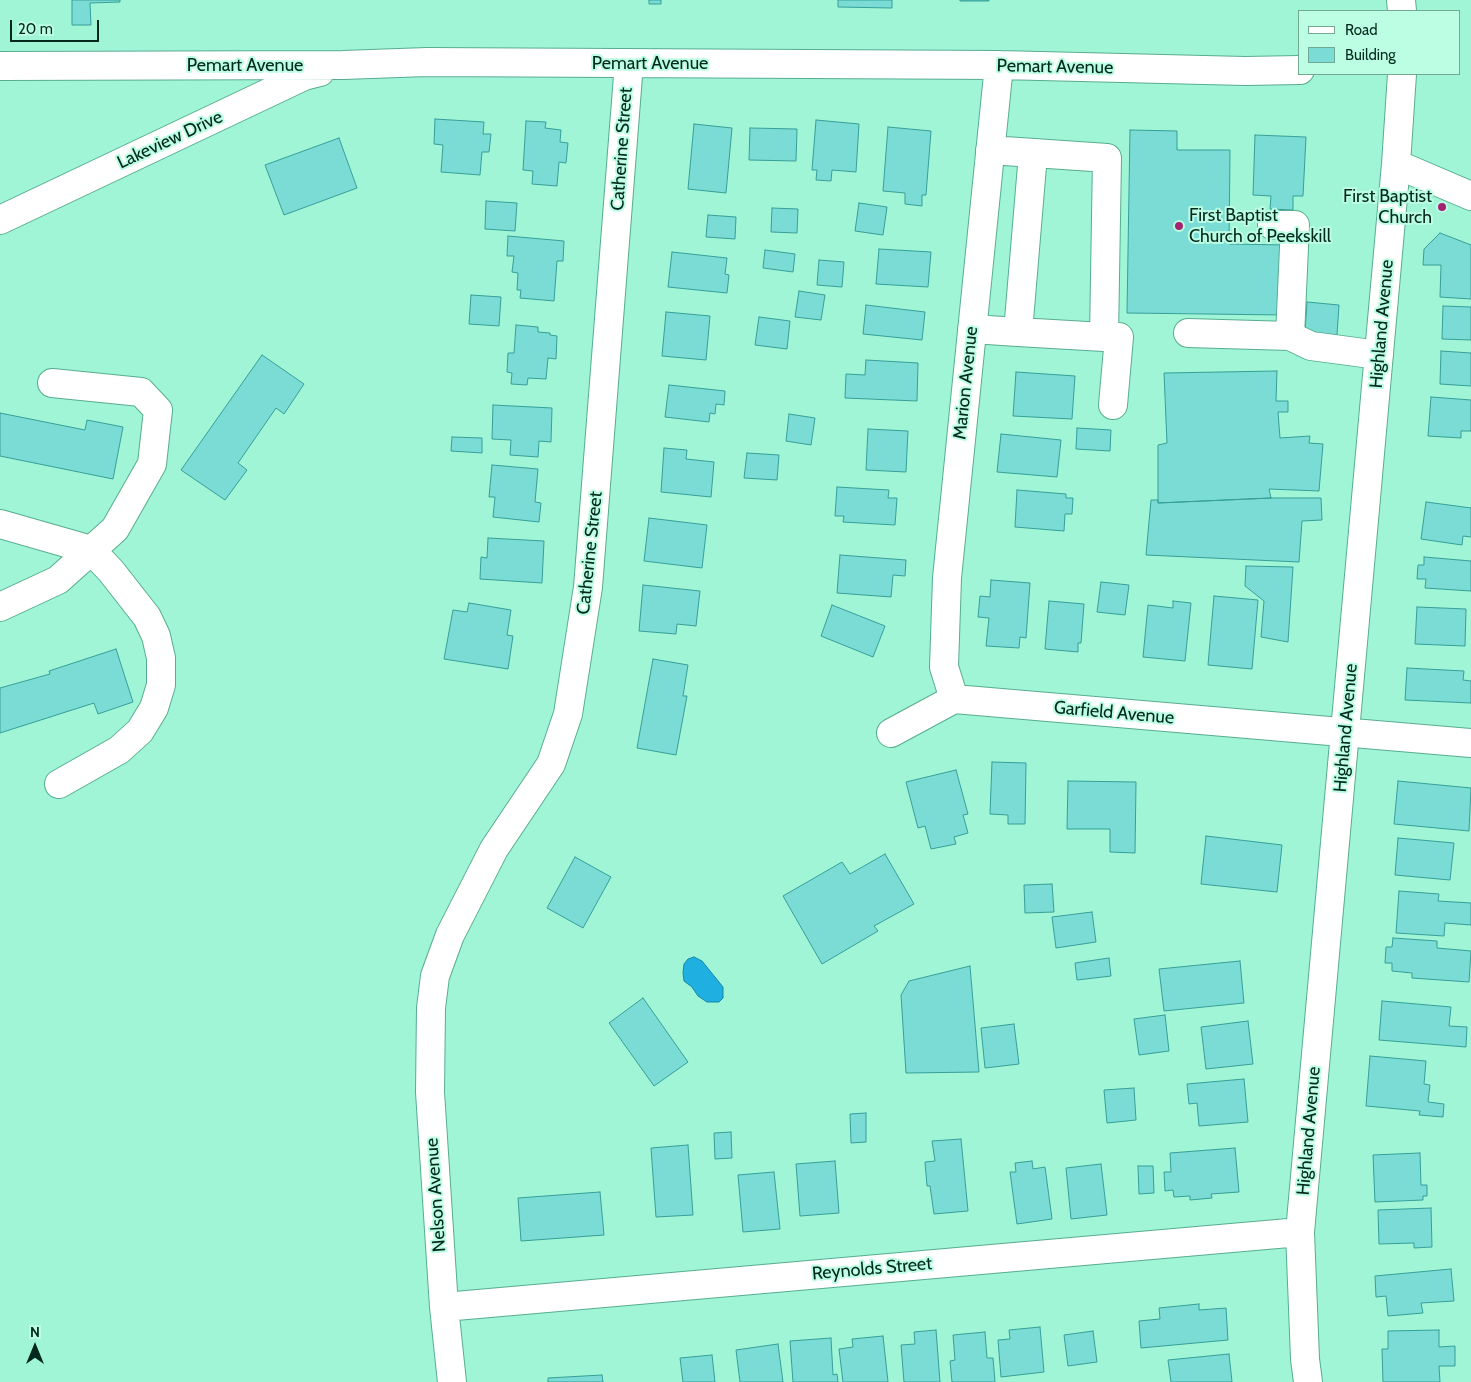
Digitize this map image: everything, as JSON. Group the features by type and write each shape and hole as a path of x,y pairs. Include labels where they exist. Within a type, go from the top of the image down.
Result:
{"street":[{"name":"Pemart Avenue","path":"0,66 343,66 427,62 1298,70"},
{"name":"Catherine Street","path":"431,1008 435,976 450,935 494,849 551,764 568,714 588,587 629,64"},
{"name":"Lakeview Drive","path":"0,220 304,76 343,66"},
{"name":"Marion Avenue","path":"954,700 944,667 947,578 999,66"},
{"name":"Highland Avenue","path":"1308,1382 1305,1359 1300,1232 1346,732 1396,164 1402,75"},
{"path":"990,150 1107,158 1104,337"},
{"path":"1018,332 1033,154"},
{"path":"1396,164 1471,196"},
{"path":"1272,225 1294,225 1290,336"},
{"path":"972,329 1119,337 1113,405"},
{"path":"1188,333 1290,336 1311,346 1379,355"},
{"path":"0,607 6,606 58,580 115,529 152,464 158,410 141,392 52,383"},
{"path":"0,524 90,550 111,571 148,617 156,636 161,658 161,685 154,708 140,730 119,750 59,784"},
{"path":"891,733 954,700"},
{"name":"Garfield Avenue","path":"954,700 1471,743"},
{"name":"Nelson Avenue","path":"431,1008 430,1092 444,1307 452,1382"},
{"name":"Reynolds Street","path":"444,1307 1300,1232"}],"water":[{"path":"694,957 702,961 723,987 723,998 719,1002 707,1002 698,996 692,987 684,981 684,964 688,959"}],"building":[{"path":"72,0 120,0 120,2 90,3 91,25 72,25"},
{"path":"649,0 661,0 661,4 649,4"},
{"path":"838,0 892,0 892,8 838,7"},
{"path":"989,0 989,1 960,1"},
{"path":"435,119 484,122 483,134 491,134 489,152 482,152 480,175 441,172 443,145 434,144"},
{"path":"816,120 859,124 856,172 832,170 831,181 816,180 817,170 812,170"},
{"path":"526,121 546,122 545,128 561,130 560,142 568,143 566,163 559,162 557,186 532,184 533,171 523,170"},
{"path":"694,124 732,128 726,193 688,189"},
{"path":"888,127 931,131 926,195 922,195 922,206 905,204 905,193 883,191"},
{"path":"750,128 797,129 796,161 749,160"},
{"name":"First Baptist Church of Peekskill","path":"1130,130 1177,131 1177,150 1230,150 1229,244 1286,245 1285,315 1127,313"},
{"path":"1255,135 1306,137 1303,196 1293,196 1293,210 1270,209 1271,196 1253,195"},
{"path":"339,138 357,188 284,215 265,165"},
{"path":"486,201 517,203 515,231 485,229"},
{"path":"859,203 887,207 883,235 855,231"},
{"path":"772,208 798,209 797,233 771,232"},
{"path":"708,215 736,217 735,239 706,237"},
{"path":"1440,233 1471,245 1471,299 1440,297 1441,265 1423,265 1424,249"},
{"path":"508,236 564,241 563,261 557,261 554,301 520,298 521,290 517,290 518,273 512,272 514,256 507,256"},
{"path":"879,249 931,252 928,287 876,284"},
{"path":"765,250 795,254 793,272 763,268"},
{"path":"672,252 727,258 725,274 729,275 727,293 668,287"},
{"path":"819,260 844,262 842,287 817,285"},
{"path":"799,291 825,295 821,320 795,317"},
{"path":"471,295 501,297 499,326 469,324"},
{"path":"1307,302 1339,305 1337,335 1305,332"},
{"path":"866,305 925,312 922,340 863,334"},
{"path":"1443,306 1471,307 1471,340 1442,339"},
{"path":"666,312 710,316 706,360 662,356"},
{"path":"759,317 790,321 787,349 755,345"},
{"path":"516,325 538,327 538,332 557,336 556,359 548,358 546,379 528,378 527,385 511,384 512,373 507,372 508,353 514,353"},
{"path":"1441,351 1471,353 1471,386 1440,384"},
{"path":"262,355 304,384 284,414 276,408 238,463 247,470 225,500 181,470"},
{"path":"866,360 918,363 917,401 845,398 846,374 865,375"},
{"path":"1277,371 1276,401 1288,401 1288,412 1278,412 1280,438 1310,436 1309,443 1323,444 1319,491 1269,489 1271,498 1158,503 1158,445 1167,443 1164,373"},
{"path":"1016,372 1075,376 1072,419 1013,416"},
{"path":"669,385 725,391 724,405 716,404 715,414 710,413 709,422 665,417"},
{"path":"1431,397 1471,400 1471,431 1461,431 1461,438 1428,436"},
{"path":"493,405 552,408 551,442 539,441 538,457 510,455 511,440 492,439"},
{"path":"0,413 85,430 87,420 123,427 113,479 0,456"},
{"path":"789,414 815,418 811,445 786,441"},
{"path":"1077,428 1111,430 1110,451 1076,449"},
{"path":"868,429 908,431 906,472 866,470"},
{"path":"1001,434 1061,440 1057,477 997,472"},
{"path":"452,437 482,438 482,453 451,451"},
{"path":"664,448 687,450 686,459 714,462 711,497 661,492"},
{"path":"747,453 779,455 777,480 744,478"},
{"path":"492,465 538,469 535,502 541,503 539,522 493,517 495,497 489,497"},
{"path":"837,487 889,490 888,498 897,498 895,525 843,522 844,516 835,516"},
{"path":"1017,490 1066,494 1066,498 1073,498 1072,514 1065,514 1064,531 1015,527"},
{"path":"1271,498 1321,498 1322,520 1302,521 1299,562 1146,555 1151,500 1158,500 1158,503"},
{"path":"1426,502 1471,508 1471,537 1463,536 1462,545 1421,539"},
{"path":"649,518 707,525 702,568 644,561"},
{"path":"488,538 544,541 542,583 480,579 481,557 487,558"},
{"path":"840,555 906,560 905,576 893,575 891,597 837,593"},
{"path":"1424,557 1471,561 1471,591 1425,588 1426,579 1417,579 1418,565 1424,565"},
{"path":"1246,566 1293,567 1288,642 1261,637 1264,601 1245,586"},
{"path":"991,580 1030,583 1026,638 1020,637 1019,648 986,646 989,618 978,617 980,596 990,597"},
{"path":"1101,582 1129,585 1125,615 1097,612"},
{"path":"643,585 700,591 696,626 677,624 676,634 639,631"},
{"path":"1214,596 1258,600 1252,669 1208,665"},
{"path":"1049,601 1084,604 1081,643 1078,643 1078,652 1045,649"},
{"path":"1173,601 1191,603 1185,661 1143,657 1148,605 1173,608"},
{"path":"469,603 511,610 507,635 513,636 508,669 444,659 453,610 467,612"},
{"path":"832,605 885,626 873,657 821,636"},
{"path":"1417,607 1466,609 1465,646 1415,644"},
{"path":"116,649 133,702 98,714 94,703 0,733 0,688 50,674 49,671"},
{"path":"653,659 688,665 683,696 687,696 676,755 637,748"},
{"path":"1407,668 1464,671 1463,680 1471,681 1471,703 1405,700"},
{"path":"992,762 1026,763 1025,824 1008,824 1008,815 990,814"},
{"path":"956,770 968,814 963,815 968,833 954,837 956,844 931,849 925,826 918,828 906,782"},
{"path":"1068,781 1136,782 1135,853 1110,852 1110,829 1067,829"},
{"path":"1398,781 1471,788 1469,831 1394,824"},
{"path":"1206,836 1282,845 1277,892 1201,884"},
{"path":"1398,838 1454,843 1450,880 1395,875"},
{"path":"885,854 914,904 874,926 878,931 822,964 783,896 842,862 850,874"},
{"path":"575,857 611,877 583,928 547,908"},
{"path":"1052,884 1054,912 1025,913 1024,885"},
{"path":"1399,891 1439,894 1438,901 1471,903 1471,925 1445,923 1444,936 1396,933"},
{"path":"1092,912 1096,942 1056,948 1052,917"},
{"path":"1393,938 1437,941 1437,948 1471,951 1469,982 1412,978 1412,973 1392,971 1392,963 1385,963 1386,947 1392,947"},
{"path":"1109,958 1111,976 1077,980 1075,963"},
{"path":"1240,961 1244,1003 1164,1011 1159,969"},
{"path":"970,966 979,1072 906,1073 901,995 909,981"},
{"path":"643,998 688,1062 654,1086 609,1023"},
{"path":"1382,1001 1451,1007 1449,1026 1467,1027 1466,1047 1379,1040"},
{"path":"1165,1015 1169,1051 1139,1055 1134,1019"},
{"path":"1248,1021 1253,1064 1206,1069 1201,1027"},
{"path":"1014,1024 1019,1064 985,1068 981,1028"},
{"path":"1370,1056 1426,1061 1424,1084 1430,1085 1428,1102 1444,1104 1443,1117 1419,1115 1420,1111 1366,1106"},
{"path":"1244,1079 1248,1122 1199,1126 1197,1103 1189,1104 1187,1084"},
{"path":"1134,1088 1136,1120 1107,1123 1104,1090"},
{"path":"866,1113 866,1142 851,1143 850,1114"},
{"path":"731,1132 732,1158 715,1159 714,1133"},
{"path":"961,1139 968,1211 934,1214 930,1186 927,1186 925,1162 935,1161 932,1141"},
{"path":"688,1145 693,1215 656,1217 651,1148"},
{"path":"1235,1148 1239,1192 1211,1194 1212,1198 1190,1200 1190,1196 1174,1197 1173,1190 1165,1191 1164,1172 1171,1172 1170,1153"},
{"path":"1420,1153 1421,1185 1427,1185 1427,1196 1423,1196 1423,1200 1375,1202 1373,1155"},
{"path":"835,1161 839,1213 800,1216 796,1164"},
{"path":"1032,1161 1033,1169 1045,1167 1052,1219 1017,1224 1010,1172 1016,1172 1015,1163"},
{"path":"1101,1164 1107,1215 1071,1219 1066,1168"},
{"path":"1138,1166 1153,1166 1154,1193 1139,1194"},
{"path":"774,1172 780,1229 743,1232 738,1175"},
{"path":"600,1192 604,1235 521,1241 518,1198"},
{"path":"1431,1208 1432,1247 1414,1248 1414,1243 1379,1244 1378,1210"},
{"path":"1451,1269 1454,1301 1421,1303 1423,1313 1388,1316 1386,1296 1376,1297 1375,1276"},
{"path":"1199,1304 1199,1310 1226,1308 1228,1340 1141,1348 1139,1321 1160,1319 1159,1308"},
{"path":"1040,1327 1044,1372 1001,1377 998,1340 1010,1339 1009,1330"},
{"path":"936,1330 940,1382 904,1382 901,1345 915,1344 914,1332"},
{"path":"1439,1330 1439,1347 1455,1346 1455,1366 1439,1366 1440,1382 1383,1382 1382,1349 1388,1349 1388,1331"},
{"path":"1093,1331 1097,1362 1068,1366 1064,1335"},
{"path":"985,1332 987,1358 993,1358 995,1382 952,1382 950,1361 955,1360 953,1335"},
{"path":"883,1336 888,1382 843,1382 839,1349 853,1347 852,1339"},
{"path":"831,1338 833,1375 837,1374 838,1382 793,1382 790,1341"},
{"path":"778,1344 783,1382 740,1382 736,1350"},
{"path":"1229,1354 1232,1382 1171,1382 1168,1360"},
{"path":"712,1355 715,1382 683,1382 680,1358"},
{"path":"602,1375 603,1382 548,1382 548,1378"}],"place":[{"name":"First Baptist Church","path":"1442,207"},
{"name":"First Baptist Church of Peekskill","path":"1179,226"}]}
